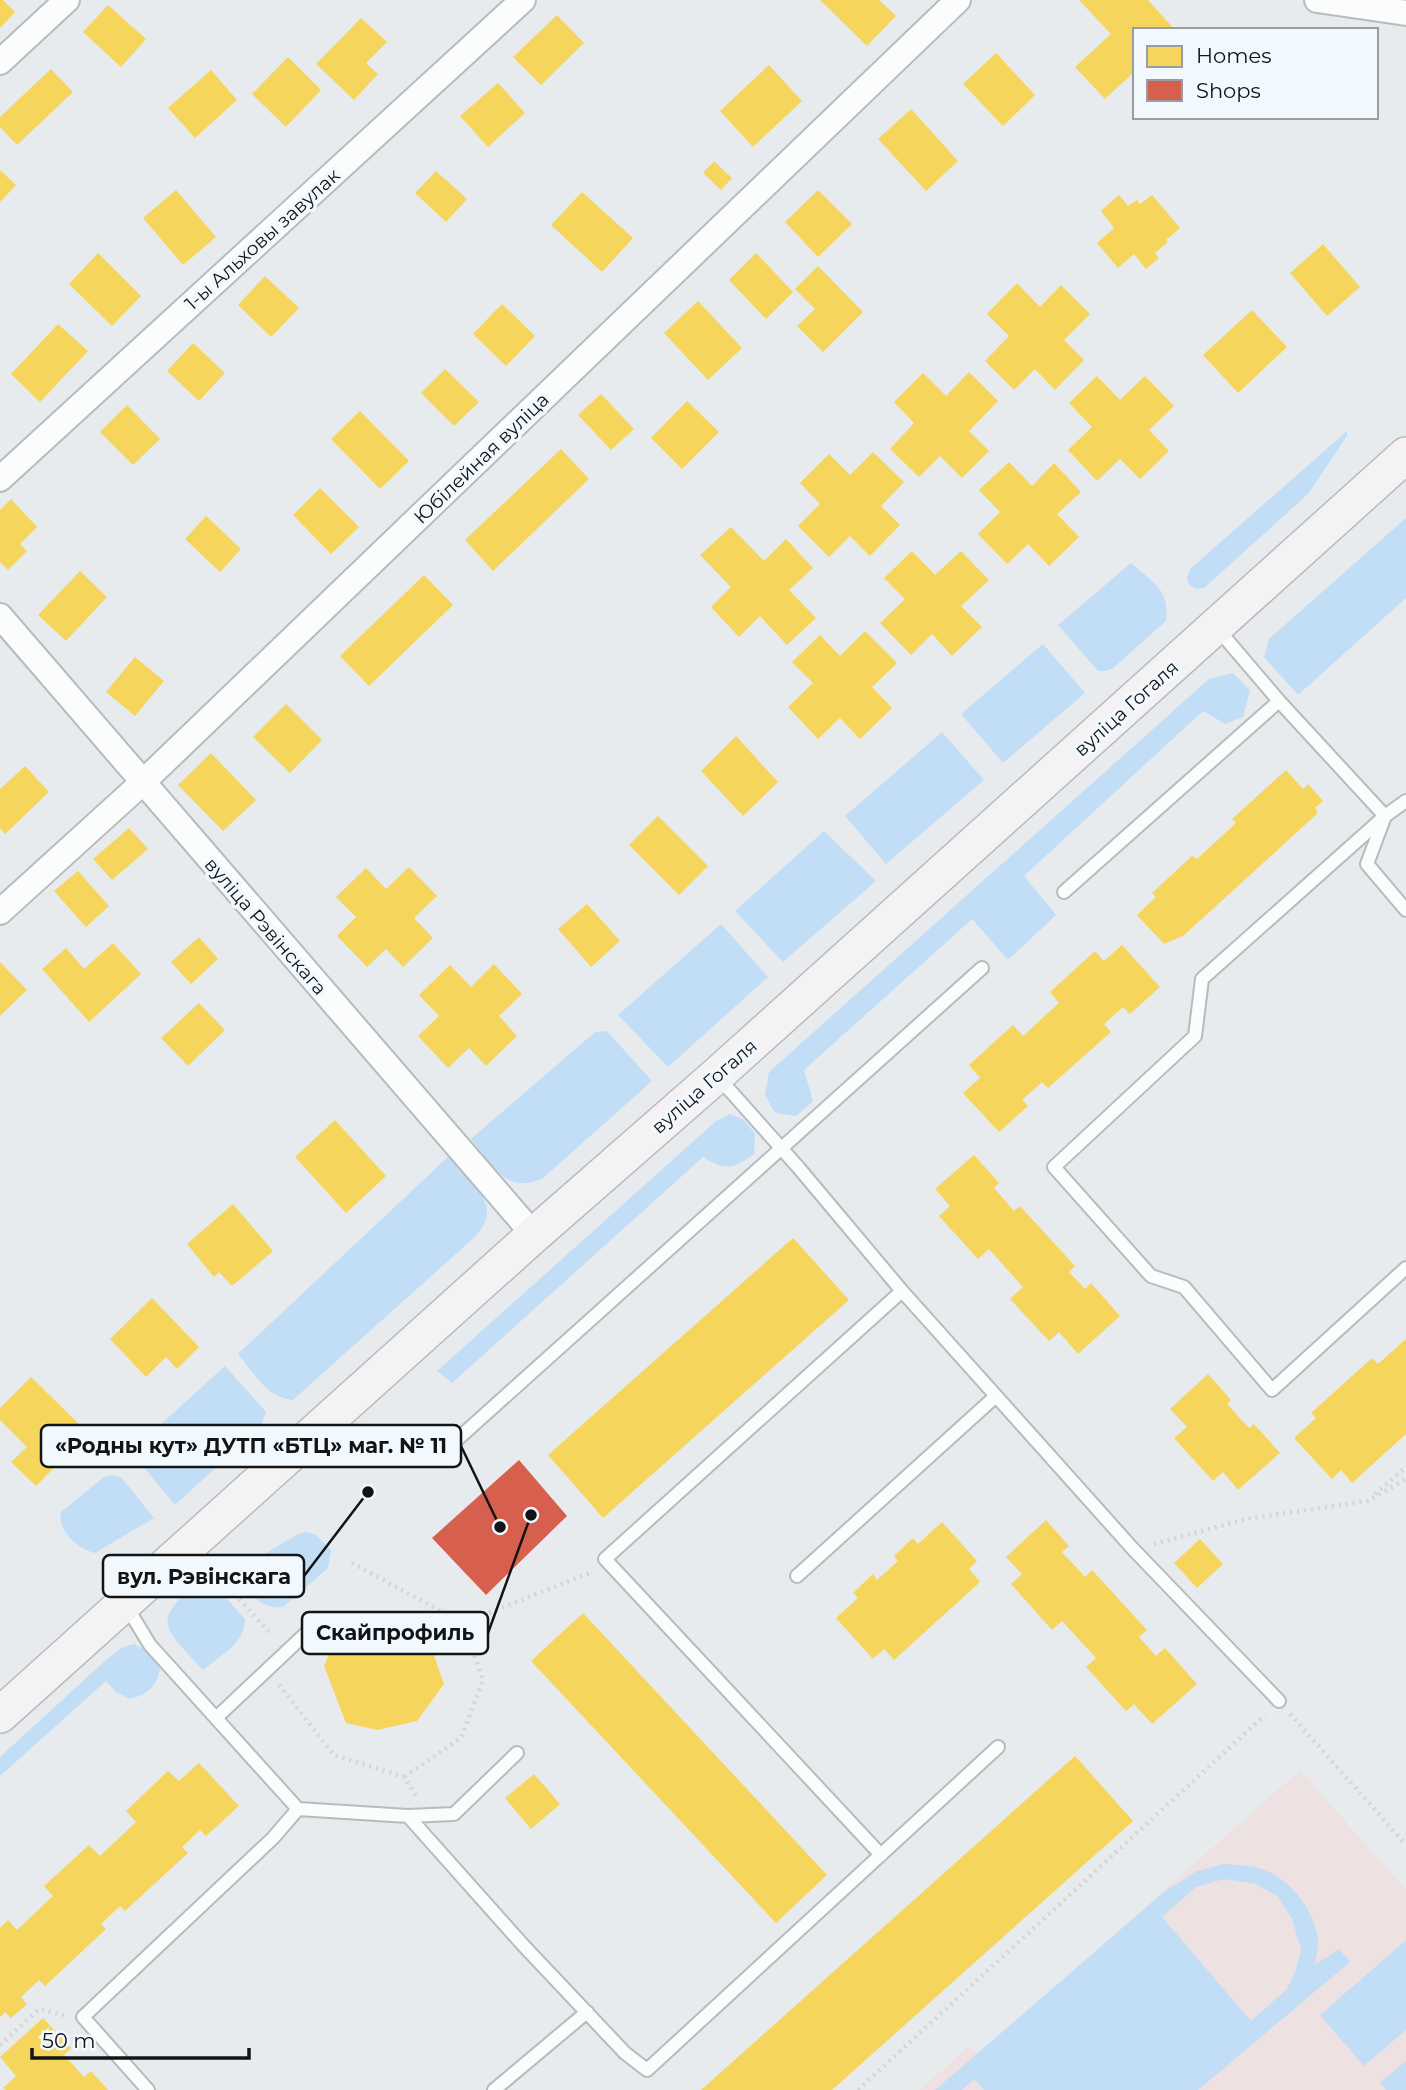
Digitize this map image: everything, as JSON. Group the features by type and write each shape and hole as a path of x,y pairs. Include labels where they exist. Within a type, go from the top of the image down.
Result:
{"main road":[{"name":"вуліца Гогаля","path":"0,1715 1406,455"}],"street":[{"path":"0,62 67,0"},
{"name":"1-ы Альховы завулак","path":"0,479 523,0"},
{"name":"Юбілейная вуліца","path":"0,912 142,783 958,0"},
{"path":"1317,0 1406,13"},
{"name":"вуліца Рэвінскага","path":"0,616 534,1235"}],"lane":[{"path":"1216,627 1279,701 1385,816"},
{"path":"1064,892 1279,701"},
{"path":"1406,801 1385,816 1202,979 1195,1036 1054,1167 1151,1276 1184,1287 1272,1390 1406,1268"},
{"path":"1385,816 1367,864 1406,910"},
{"path":"441,1454 982,968"},
{"path":"717,1075 902,1291 1133,1549 1279,1701"},
{"path":"881,1855 605,1559 902,1291"},
{"path":"797,1576 996,1396"},
{"path":"125,1604 150,1645 298,1809 408,1816 454,1814 517,1753"},
{"path":"217,1717 320,1620"},
{"path":"408,1816 523,1945 625,2053 647,2070 998,1746"},
{"path":"148,2090 83,2017 273,1838 298,1809"},
{"path":"494,2090 587,2012"}],"path":[{"path":"1367,1501 1406,1467"},
{"path":"1133,1549 1246,1519 1367,1501 1406,1479"},
{"path":"352,1563 463,1623 483,1680 461,1738 404,1777"},
{"path":"463,1623 610,1564"},
{"path":"211,1568 271,1634"},
{"path":"267,1670 334,1755 404,1777 429,1815"},
{"path":"858,2090 1279,1701 1406,1845"}],"shaded area":[{"path":"1347,431 1347,436 1308,494 1204,588 1197,589 1189,585 1187,578 1190,569"},
{"path":"1406,518 1406,598 1298,695 1264,657 1269,639"},
{"path":"1131,563 1153,582 1162,594 1167,610 1166,621 1113,668 1098,671 1058,625"},
{"path":"1043,644 1085,693 1003,763 961,714"},
{"path":"1233,673 1250,690 1243,717 1225,724 1203,711 1024,876 1056,915 1008,960 972,919 804,1070 813,1101 796,1116 775,1113 765,1095 769,1072 1209,679"},
{"path":"942,732 984,780 886,864 845,816"},
{"path":"824,831 876,881 783,962 735,911"},
{"path":"721,924 768,977 668,1067 618,1015"},
{"path":"607,1031 652,1081 542,1179 518,1183 500,1174 471,1139 595,1032"},
{"path":"730,1114 744,1120 755,1134 754,1154 741,1163 729,1166 717,1165 703,1157 452,1383 437,1371 716,1121"},
{"path":"449,1156 469,1177 485,1202 486,1220 477,1235 293,1400 268,1390 238,1354"},
{"path":"225,1366 266,1412 261,1426 175,1505 135,1454 139,1444"},
{"path":"112,1475 122,1478 154,1518 95,1553 82,1548 70,1538 62,1526 61,1512 104,1477"},
{"path":"307,1532 316,1535 331,1550 328,1568 283,1607 267,1605 255,1598 242,1571 246,1565 298,1534"},
{"path":"205,1574 245,1619 241,1635 236,1642 203,1670 176,1640 168,1620 177,1601"},
{"path":"134,1644 149,1652 160,1669 150,1689 130,1699 116,1692 106,1681 0,1776 0,1757 107,1659 123,1647"},
{"path":"1300,1770 1406,1890 1406,2090 920,2090 969,2046 979,2054"},
{"path":"1224,1864 1253,1867 1272,1873 1291,1887 1311,1916 1318,1938 1315,1965 1339,1949 1350,1962 1198,2090 984,2090 974,2079 962,2090 935,2090 1164,1892 1197,1871","holes":["1224,1879 1256,1884 1277,1896 1292,1919 1301,1949 1296,1970 1287,1989 1251,2021 1162,1917 1196,1887"]},
{"path":"1406,1940 1406,2030 1364,2066 1320,2015"},
{"path":"1406,2061 1406,2090 1386,2090 1380,2083"}],"building: Homes":[{"path":"0,0 15,12 0,28"},
{"path":"820,0 879,0 896,16 867,46"},
{"path":"1079,0 1148,0 1173,28 1133,28 1133,73 1105,99 1075,67 1111,34"},
{"path":"108,5 146,39 121,67 83,32"},
{"path":"557,15 584,43 541,85 513,57"},
{"path":"361,18 387,42 366,63 378,74 354,100 316,64"},
{"path":"996,53 1035,95 1003,126 963,84"},
{"path":"288,57 321,90 286,127 252,94"},
{"path":"769,65 802,101 753,147 720,111"},
{"path":"51,69 73,92 17,145 0,127 0,117"},
{"path":"211,70 237,100 195,138 168,108"},
{"path":"498,83 525,113 488,147 460,116"},
{"path":"911,109 958,161 926,191 878,139"},
{"path":"714,161 732,178 721,190 703,173"},
{"path":"0,170 16,185 0,202"},
{"path":"436,171 467,199 446,222 415,193"},
{"path":"176,190 216,237 183,265 143,218"},
{"path":"818,190 852,224 818,257 785,222"},
{"path":"582,192 633,238 602,272 551,225"},
{"path":"1119,195 1128,206 1137,200 1140,204 1152,195 1180,228 1155,253 1159,258 1146,269 1134,254 1118,268 1097,243 1114,228 1101,211"},
{"path":"1323,244 1360,287 1327,316 1290,273"},
{"path":"98,253 141,296 112,326 69,284"},
{"path":"756,253 793,292 766,319 729,280"},
{"path":"818,266 863,312 823,352 797,326 815,309 795,289"},
{"path":"265,276 299,308 271,337 238,305"},
{"path":"1017,283 1040,307 1061,285 1090,314 1064,340 1084,360 1055,390 1035,369 1014,390 985,361 1009,336 987,314"},
{"path":"698,301 742,348 708,380 664,333"},
{"path":"502,304 535,336 506,366 473,334"},
{"path":"1252,310 1287,347 1238,393 1203,355"},
{"path":"58,324 88,351 40,402 11,374"},
{"path":"193,343 225,373 199,401 167,371"},
{"path":"445,369 479,402 454,426 421,393"},
{"path":"969,372 998,401 969,431 989,451 962,478 940,456 919,477 890,449 914,423 894,402 923,373 946,396"},
{"path":"1097,376 1120,400 1145,376 1174,406 1149,430 1169,451 1140,479 1120,459 1097,481 1068,450 1092,427 1069,403"},
{"path":"601,394 634,429 611,450 578,415"},
{"path":"687,401 719,432 682,469 651,438"},
{"path":"127,405 160,439 133,465 100,432"},
{"path":"360,411 409,461 380,489 331,439"},
{"path":"561,449 589,479 493,571 465,540"},
{"path":"873,452 904,482 881,506 900,525 870,556 850,536 829,557 798,526 820,504 800,483 829,454 850,475"},
{"path":"1009,462 1032,486 1054,463 1081,492 1057,514 1079,537 1049,566 1028,544 1007,564 978,534 1000,512 979,490"},
{"path":"320,488 359,527 331,554 293,515"},
{"path":"11,499 37,527 20,544 27,551 8,570 0,562 0,510"},
{"path":"206,516 241,549 220,572 185,539"},
{"path":"731,527 764,561 786,539 813,568 789,590 816,618 787,645 760,616 739,637 711,607 731,587 700,555"},
{"path":"912,551 935,575 961,551 989,580 961,606 982,627 952,656 932,634 911,655 880,623 905,599 884,578"},
{"path":"80,571 107,597 66,641 38,615"},
{"path":"424,575 453,605 369,686 340,656"},
{"path":"865,631 897,663 872,687 892,708 860,739 840,718 818,739 788,707 813,683 792,662 820,635 840,656"},
{"path":"135,657 164,681 135,716 106,692"},
{"path":"286,704 322,740 290,773 253,737"},
{"path":"736,736 778,782 743,816 701,771"},
{"path":"211,753 256,800 223,831 178,785"},
{"path":"25,766 49,792 5,834 0,828 0,789"},
{"path":"1286,770 1303,789 1308,784 1323,801 1315,808 1318,813 1183,936 1164,944 1137,915 1156,897 1152,893 1192,856 1197,859 1236,823 1232,819"},
{"path":"658,816 708,866 679,895 629,845"},
{"path":"129,828 148,849 112,880 93,859"},
{"path":"409,867 437,896 414,918 433,938 403,967 386,949 367,967 337,936 356,917 336,897 366,868 386,889"},
{"path":"78,871 109,906 86,927 54,891"},
{"path":"587,904 620,941 591,967 558,929"},
{"path":"199,937 218,959 191,984 171,962"},
{"path":"113,943 141,974 89,1022 42,969 66,948 84,969"},
{"path":"1122,945 1160,987 1130,1014 1123,1007 1104,1024 1111,1032 1048,1088 1042,1082 1022,1100 1028,1106 999,1132 963,1093 980,1078 969,1065 1013,1025 1023,1036 1059,1003 1050,992 1095,951 1104,961"},
{"path":"0,962 27,990 0,1016"},
{"path":"494,964 522,994 499,1016 517,1036 486,1066 469,1048 448,1068 418,1036 439,1016 419,995 450,965 471,987"},
{"path":"199,1003 225,1030 188,1066 161,1038"},
{"path":"335,1120 386,1176 346,1213 295,1157"},
{"path":"974,1155 999,1183 994,1188 1014,1211 1020,1206 1075,1266 1069,1272 1085,1289 1091,1283 1120,1316 1078,1354 1059,1332 1049,1341 1010,1299 1023,1287 989,1249 978,1259 939,1216 950,1206 935,1189"},
{"path":"233,1204 273,1251 232,1286 219,1272 214,1277 187,1244"},
{"path":"793,1238 849,1300 603,1518 548,1455"},
{"path":"152,1298 199,1347 177,1369 166,1357 146,1377 110,1339"},
{"path":"1406,1339 1406,1434 1352,1483 1341,1470 1332,1479 1294,1438 1316,1418 1311,1413 1372,1358 1378,1364"},
{"path":"1208,1374 1231,1400 1227,1404 1249,1428 1254,1424 1280,1453 1238,1490 1223,1472 1213,1481 1174,1438 1187,1427 1170,1409"},
{"path":"31,1377 88,1433 36,1486 11,1462 27,1447 0,1420 0,1408"},
{"path":"1046,1520 1069,1546 1062,1552 1085,1577 1092,1570 1147,1630 1139,1637 1156,1656 1165,1648 1197,1684 1152,1724 1134,1704 1126,1711 1086,1667 1096,1658 1062,1621 1052,1630 1011,1584 1022,1574 1006,1557"},
{"path":"942,1522 977,1561 969,1569 980,1582 894,1660 884,1649 873,1659 836,1618 858,1598 853,1593 873,1574 877,1580 898,1561 894,1556 913,1538 918,1544"},
{"path":"1200,1539 1223,1564 1197,1588 1174,1563"},
{"path":"583,1613 827,1875 776,1923 531,1661"},
{"path":"391,1615 426,1633 444,1684 417,1721 377,1730 346,1723 324,1666 339,1631"},
{"path":"1075,1756 1133,1821 832,2090 701,2090"},
{"path":"199,1763 239,1806 206,1836 200,1830 182,1847 188,1853 125,1911 120,1906 101,1924 106,1929 45,1986 39,1980 21,1997 27,2004 11,2018 5,2012 0,2017 0,1928 8,1920 17,1930 53,1896 44,1886 89,1845 100,1856 136,1822 126,1811 168,1771 179,1781"},
{"path":"534,1774 560,1804 531,1829 505,1798"},
{"path":"43,2018 71,2048 64,2055 84,2077 91,2071 108,2090 3,2088 16,2076 0,2057"}],"building: Shops":[{"path":"519,1460 567,1516 486,1595 432,1538"}],"place":[{"name":"вул. Рэвінскага","path":"368,1492"},
{"name":"Скайпрофиль","path":"531,1515"},
{"name":"«Родны кут» ДУТП «БТЦ» маг. № 11","path":"500,1527"}]}
